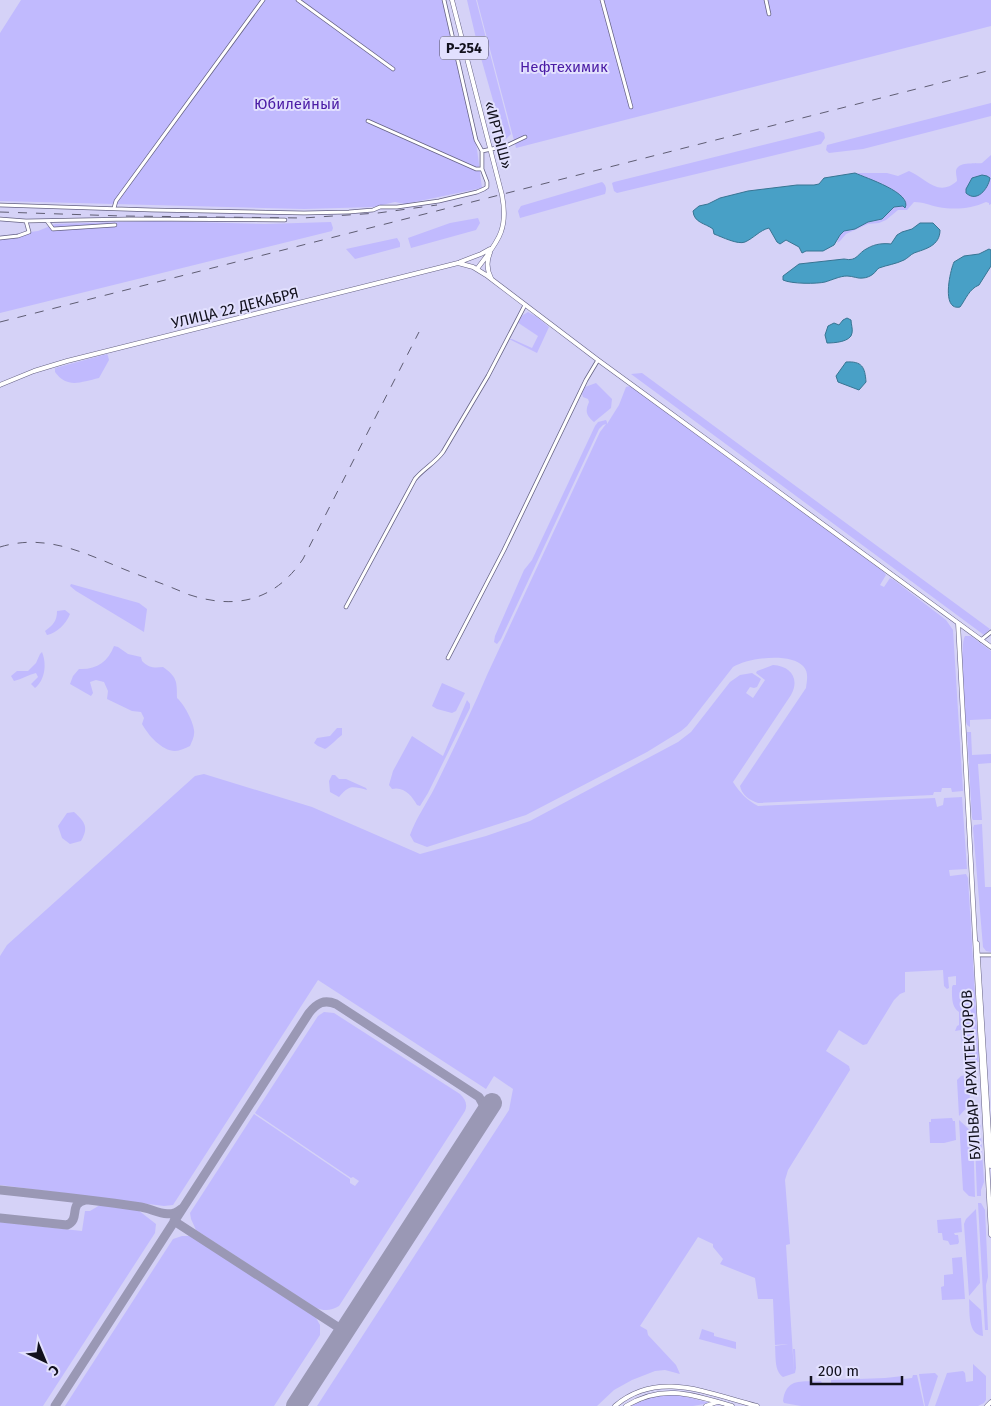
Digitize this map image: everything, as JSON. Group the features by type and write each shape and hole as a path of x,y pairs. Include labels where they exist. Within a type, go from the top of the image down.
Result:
{"main road":[{"name":"«ИРТЫШ»","path":"452,0 502,195 504,211 502,231 477,269"},
{"name":"УЛИЦА 22 ДЕКАБРЯ","path":"0,385 67,361 458,263 493,247"},
{"path":"493,247 487,268 494,281"},
{"path":"458,263 477,269 494,281 598,360 991,647"},
{"name":"БУЛЬВАР АРХИТЕКТОРОВ","path":"958,623 974,914 991,1166"},
{"name":"БУЛЬВАР АРХИТЕКТОРОВ","path":"977,955 991,1236"},
{"path":"615,1406 632,1394 647,1388 672,1386 691,1388 757,1406"},
{"path":"626,1406 638,1399 662,1393 684,1394 732,1406"},
{"path":"706,1406 717,1402"},
{"path":"987,1406 991,1402"}],"street":[{"path":"114,208 116,201 263,0"},
{"path":"298,0 393,69"},
{"path":"0,205 304,213 349,212 373,210 380,207 397,208 484,190 487,182 482,169 482,151 476,140 444,0"},
{"path":"602,0 631,107"},
{"path":"766,0 769,14"},
{"path":"368,121 476,170 482,169"},
{"path":"482,151 506,146 525,137"},
{"path":"0,219 26,221 285,220"},
{"path":"47,220 53,229 115,225"},
{"path":"0,238 18,236 29,232 26,221"},
{"path":"346,607 416,479 442,452 488,376 525,304"},
{"path":"448,658 504,550 586,380 598,360"},
{"path":"982,640 991,632"},
{"path":"977,955 991,955"}],"green space":[{"name":"Юбилейный","path":"21,0 442,0 477,149 482,188 405,204 395,202 373,207 304,209 0,201 0,33"},
{"path":"467,0 476,0 511,134 506,139 502,132 479,51"},
{"name":"Нефтехимик","path":"477,0 991,0 991,26 516,148"},
{"path":"991,103 991,116 863,149 829,153 826,150 827,145"},
{"path":"820,131 824,133 825,138 821,144 617,193 614,191 612,183 614,182"},
{"path":"991,155 991,204 989,205 986,202 962,208 950,208 914,202 907,210 898,210 886,220 868,224 846,234 837,243 844,231 882,219 894,207 903,206 905,199 881,184 855,173 887,173 898,176 909,171 932,185 944,188 957,181 956,172 959,166 982,163"},
{"path":"602,182 606,187 605,194 520,218 518,211 521,206"},
{"path":"478,218 480,223 476,230 411,248 408,238 450,223"},
{"path":"155,221 265,224 331,222 333,228 332,231 0,313 0,236 38,231 55,224"},
{"path":"397,238 400,247 355,259 346,249"},
{"path":"528,312 549,327 537,353 509,339 532,348 538,336 517,322"},
{"path":"107,354 109,360 99,378 75,383 64,381 55,372 55,368"},
{"path":"642,373 990,629 984,635 631,374"},
{"path":"596,383 612,399 611,408 594,422 587,413 588,399 583,397 582,394 585,387"},
{"path":"630,386 884,572 886,575 880,585 884,587 890,578 894,580 946,620 953,630 963,791 952,792 951,788 942,788 941,792 934,792 933,795 758,803 749,799 744,795 740,786 806,688 807,673 803,666 789,659 768,658 748,661 733,667 687,726 681,731 647,752 526,815 427,847 414,842 410,835 412,829 435,787 600,432 606,424 599,429 497,644 494,642 495,636 524,570 532,560 595,426 598,422 606,420 607,424 619,405 626,387"},
{"path":"71,584 139,603 147,609 144,632 76,591 70,586"},
{"path":"65,610 70,614 61,628 47,635 45,631 54,622 57,611"},
{"path":"965,636 971,636 991,651 991,719 970,720 970,727 966,722 963,677 962,652"},
{"path":"114,646 128,654 141,657 142,661 149,666 163,667 174,677 177,698 185,708 193,726 194,734 190,746 175,751 160,745 142,724 144,718 141,712 132,711 107,699 108,691 104,682 96,680 90,682 93,693 91,696 70,684 73,676 79,669 91,668 105,661"},
{"path":"42,652 44,672 38,685 35,688 31,684 38,677 36,673 14,681 11,676 17,671 28,671 36,663"},
{"path":"773,665 789,671 795,684 791,695 733,782 750,801 758,806 935,798 937,807 943,805 944,798 962,797 967,869 949,870 950,876 966,874 968,878 979,1062 963,1062 961,1030 955,1031 959,1025 959,1012 953,1004 952,997 952,987 956,985 956,976 948,977 949,988 947,989 944,986 943,970 905,972 905,992 894,1000 867,1044 863,1045 839,1030 826,1051 849,1066 850,1070 788,1170 785,1180 790,1244 786,1245 794,1372 793,1349 795,1349 795,1373 783,1377 778,1371 775,1346 788,1344 775,1345 773,1299 758,1299 755,1278 720,1264 723,1259 713,1247 713,1244 698,1237 640,1326 647,1330 648,1335 676,1365 680,1374 665,1370 655,1371 632,1380 614,1390 597,1406 317,1406 509,1110 513,1089 494,1076 486,1089 318,980 173,1205 164,1206 0,1185 0,956 7,945 195,776 204,774 312,807 420,854 486,836 530,821 678,742 691,732 730,682 740,675 752,673 761,679 757,687 750,687 746,693 753,698 765,680 756,673 757,671"},
{"path":"442,683 465,693 456,711 452,713 432,706"},
{"path":"467,700 470,708 420,806 404,790 392,789 389,785 393,771 412,736 443,756"},
{"path":"337,728 342,728 342,735 327,748 325,749 314,743 317,738 330,736"},
{"path":"967,732 971,732 972,755 991,754 991,763 978,764 982,820 973,820 972,818"},
{"path":"332,775 339,779 346,779 367,790 348,788 339,797 330,792 329,781"},
{"path":"74,812 85,825 85,832 81,841 70,844 62,838 58,826 67,813"},
{"path":"982,824 985,887 991,887 991,952 986,951 983,947 973,828 974,825"},
{"path":"324,1012 334,1013 460,1094 466,1104 465,1111 339,1306 328,1310 316,1308 196,1230 190,1213 254,1114 350,1179 350,1183 355,1186 359,1181 353,1177 351,1178 255,1113 318,1016"},
{"path":"969,1075 970,1104 959,1116 957,1080 961,1076"},
{"path":"974,1117 980,1119 984,1182 981,1196 977,1196"},
{"path":"952,1118 955,1121 956,1140 944,1143 930,1143 929,1122 931,1122 931,1119"},
{"path":"959,1120 973,1133 975,1197 969,1196 963,1190"},
{"path":"978,1203 981,1203 985,1210 988,1330 985,1330"},
{"path":"100,1205 138,1210 156,1224 155,1233 43,1406 0,1406 0,1222 82,1231 85,1211 90,1211"},
{"path":"976,1209 980,1283 969,1296 964,1224 966,1219"},
{"path":"961,1218 962,1232 954,1233 958,1235 959,1242 958,1244 950,1245 948,1241 943,1240 942,1233 938,1233 937,1220"},
{"path":"182,1236 192,1236 316,1318 320,1325 320,1335 274,1406 65,1406 173,1239"},
{"path":"962,1257 965,1299 942,1300 941,1287 944,1286 944,1275 953,1274 952,1258"},
{"path":"969,1299 981,1310 983,1336 974,1331 970,1322"},
{"path":"702,1329 714,1333 714,1336 736,1342 736,1349 699,1339"},
{"path":"973,1364 986,1376 986,1400 984,1403 978,1406 935,1406 947,1373 963,1371 966,1382 973,1381"},
{"path":"935,1373 938,1376 928,1406 925,1406 919,1374"},
{"path":"913,1375 917,1375 924,1406 801,1406 784,1403 783,1401 785,1393 791,1384 801,1381 831,1383 831,1380 903,1376 903,1379 912,1378"},
{"path":"662,1395 683,1396 710,1403 693,1406 631,1406"}],"water":[{"path":"855,173 878,182 896,192 906,202 905,208 903,206 894,207 882,219 844,231 834,245 823,251 806,251 802,253 799,247 786,240 780,244 769,228 745,242 734,242 714,234 713,229 695,218 693,211 699,206 720,198 748,191 797,185 814,185 819,184 824,178"},
{"path":"982,175 990,178 987,186 978,196 970,196 966,193 966,189 972,178"},
{"path":"920,223 933,223 940,230 935,243 901,261 879,268 868,277 844,276 816,283 798,283 783,280 783,276 799,264 852,259 873,246 891,244 897,235 912,229"},
{"path":"989,249 991,250 991,266 979,285 970,292 960,307 954,307 950,303 948,289 954,262 964,256 979,254"},
{"path":"847,318 851,320 851,336 842,341 827,343 825,335 828,326 834,323 839,325"},
{"path":"846,362 859,364 865,372 866,382 859,390 838,382 836,376"}],"taxiway":[{"path":"55,1406 309,1013 318,1004 324,1002 336,1004 479,1097 484,1106 483,1117"},
{"path":"0,1190 123,1204 166,1214 172,1214 181,1209"},
{"path":"0,1218 67,1225 73,1219 77,1205 85,1200"},
{"path":"174,1221 344,1331"}],"runway":[{"path":"296,1406 492,1103"}],"railway":[{"path":"0,322 991,70"},
{"path":"0,212 122,216 303,218 378,213 437,205"},
{"path":"0,547 33,542 64,547 204,599 237,601 252,599 266,593 292,574 303,559 419,332"}]}
